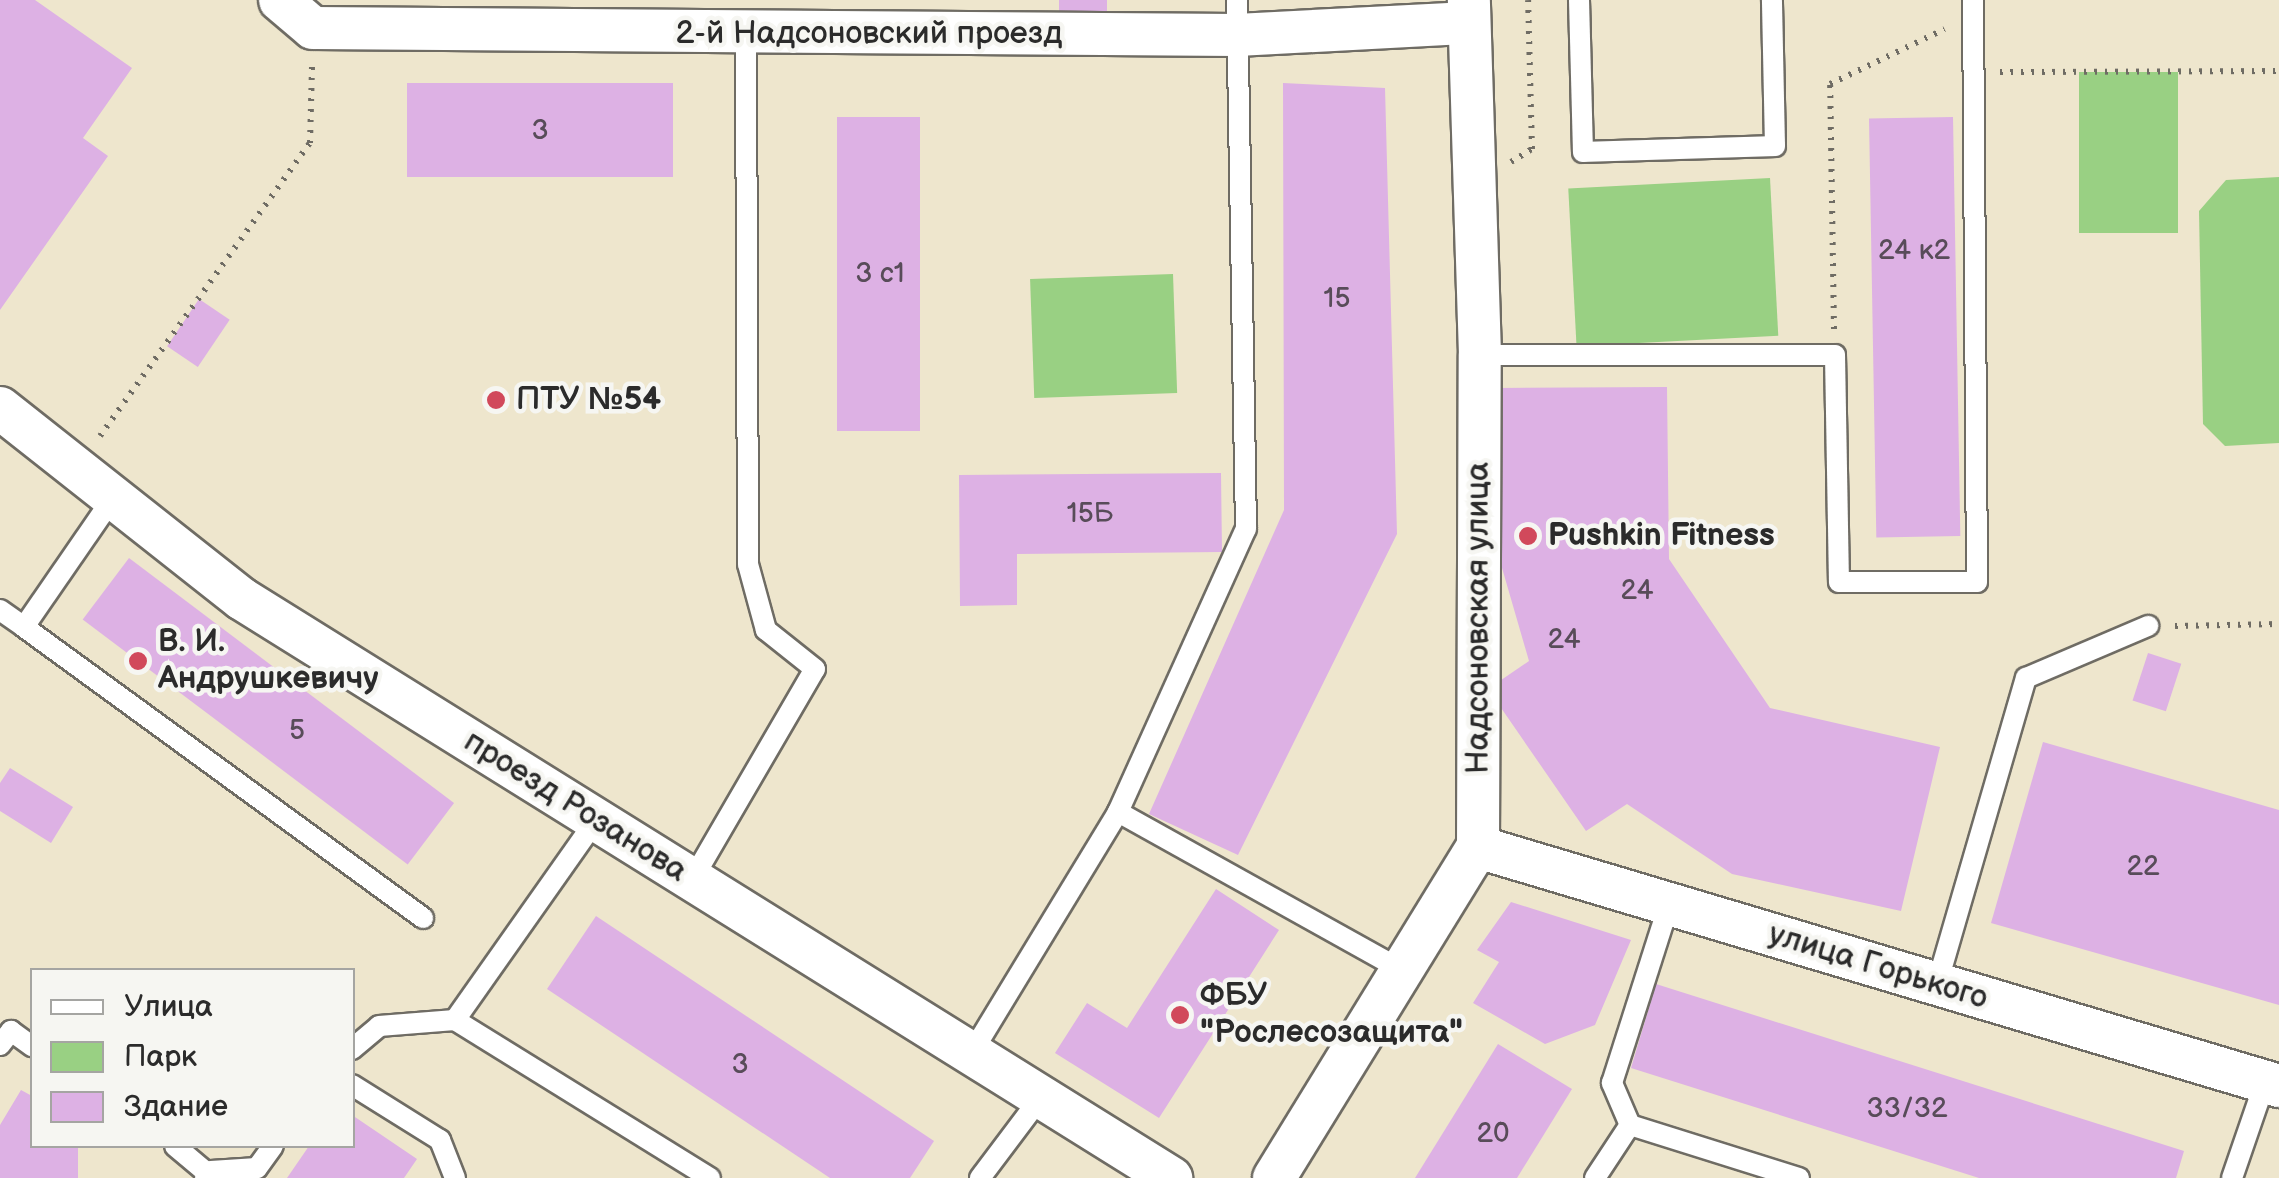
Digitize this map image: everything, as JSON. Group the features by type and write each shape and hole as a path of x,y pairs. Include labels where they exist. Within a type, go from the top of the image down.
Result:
{"street":[{"path":"280,0 313,28"},
{"name":"2-й Надсоновский проезд","path":"313,28 746,35 1469,11"},
{"name":"Надсоновская улица","path":"1469,11 1480,355 1478,848"},
{"name":"проезд Розанова","path":"0,408 79,466 242,599 1171,1178"},
{"path":"1274,1178 1478,848"},
{"name":"улица Горького","path":"1478,848 2272,1084"}],"lane":[{"path":"1580,0 1583,152 1775,146 1772,0"},
{"path":"1480,355 1834,355 1839,582 1977,582 1973,8"},
{"path":"971,1054 1118,812 1246,529 1237,17"},
{"path":"692,880 815,668 766,630 748,564 746,35"},
{"path":"24,627 114,495"},
{"path":"0,610 423,918"},
{"path":"1937,984 2026,678 2148,626"},
{"path":"1118,812 1402,970"},
{"path":"456,1020 596,820"},
{"path":"1669,904 1612,1083 1630,1125 1799,1178"},
{"path":"355,1046 379,1026 456,1020 710,1178"},
{"path":"0,1044 11,1031 30,1045"},
{"path":"2232,1178 2272,1084"},
{"path":"355,1086 440,1140 455,1178"},
{"path":"980,1178 1041,1097"},
{"path":"1595,1178 1630,1125"},
{"path":"177,1148 210,1176 257,1168 272,1148"}],"path":[{"path":"1834,355 1830,84 1973,8"},
{"path":"79,466 310,143 313,28"},
{"path":"1974,72 2279,71"},
{"path":"2148,626 2279,624"}],"green space":[{"path":"2079,72 2178,72 2178,233 2079,233"},
{"path":"2279,177 2279,443 2225,446 2203,424 2199,211 2226,180"},
{"path":"1770,178 1778,336 1577,346 1568,189"},
{"path":"1173,274 1177,393 1034,398 1030,279"}],"building":[{"path":"0,0 35,0 132,68 83,138 108,156 0,310"},
{"path":"1059,0 1107,0 1107,19 1059,19"},
{"path":"407,83 673,83 673,177 407,177"},
{"path":"1283,83 1385,88 1397,534 1238,855 1149,814 1284,510"},
{"path":"837,117 920,117 920,431 837,431"},
{"path":"1953,117 1960,536 1876,537 1869,118"},
{"path":"199,299 230,320 198,367 167,346"},
{"path":"1667,387 1669,559 1770,708 1940,747 1901,911 1732,874 1627,804 1586,831 1488,689 1529,661 1500,561 1498,388"},
{"path":"1221,473 1222,552 1017,554 1017,605 960,606 959,475"},
{"path":"129,558 454,803 408,864 83,619"},
{"path":"2148,653 2181,664 2166,711 2133,701"},
{"path":"2043,742 2279,810 2279,1005 1991,923"},
{"path":"10,768 73,807 51,843 0,811 0,783"},
{"name":"ФБУ \"Рослесозащита\"","path":"1216,889 1279,930 1159,1118 1055,1053 1087,1003 1127,1028"},
{"path":"1511,902 1631,940 1595,1025 1545,1044 1473,1003 1499,962 1477,950"},
{"path":"596,916 934,1141 910,1178 830,1178 547,989"},
{"path":"1656,984 2184,1151 2176,1178 1979,1178 1631,1068"},
{"path":"1498,1044 1572,1089 1517,1178 1415,1178"},
{"path":"21,1090 30,1095 30,1148 78,1148 78,1178 0,1178 0,1125"},
{"path":"355,1117 417,1159 404,1178 287,1178 308,1148 355,1148"}],"place":[{"name":"ПТУ №54","path":"496,400"},
{"name":"Pushkin Fitness","path":"1528,536"},
{"name":"В. И. Андрушкевичу","path":"138,661"},
{"name":"ФБУ \"Рослесозащита\"","path":"1180,1015"}]}
